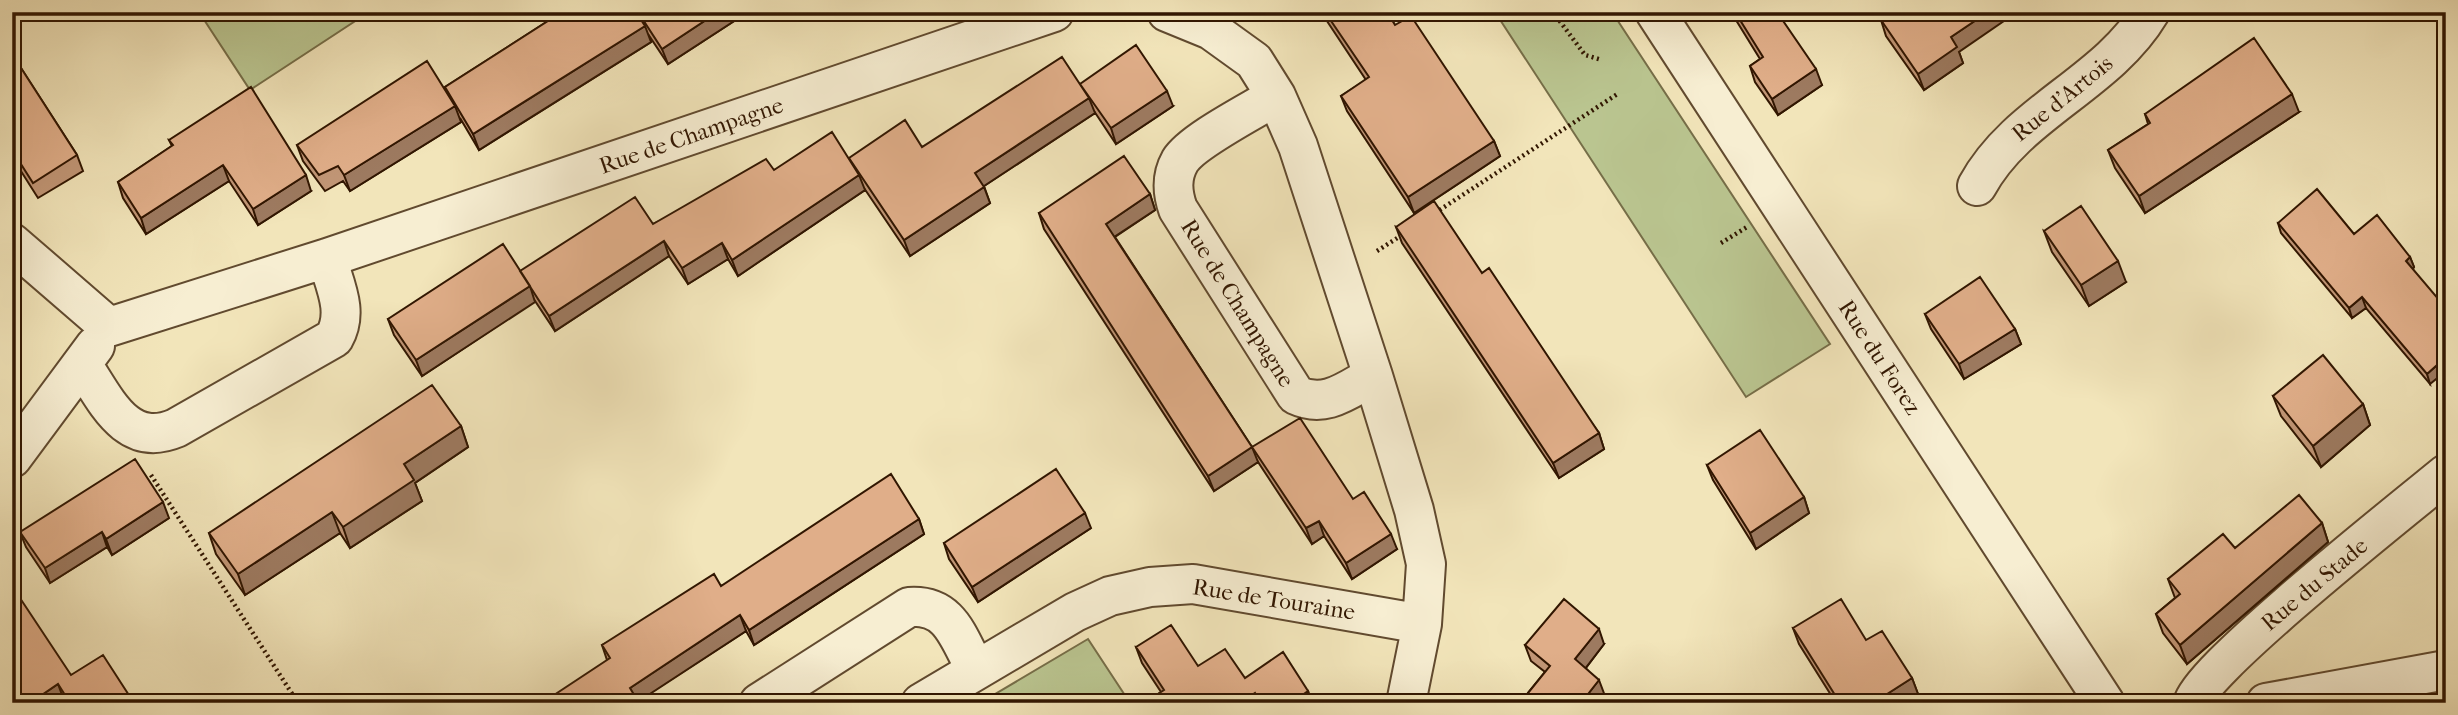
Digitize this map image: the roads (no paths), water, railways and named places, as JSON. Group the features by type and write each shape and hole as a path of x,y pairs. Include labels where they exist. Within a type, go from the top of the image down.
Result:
{"street":[{"name":"Rue de Champagne","path":"109,327 327,258 1054,12"},
{"path":"1167,12 1211,30 1254,61 1276,96 1297,146 1373,376 1414,510 1426,564 1422,624 1406,703"},
{"name":"Rue du Forez","path":"1655,12 2105,703"},
{"name":"Rue d'Artois","path":"1978,186 1989,164 2006,143 2104,65 2137,34 2150,12"},
{"name":"Rue de Champagne","path":"1276,96 1196,146 1181,159 1174,176 1172,192 1178,209 1296,395 1309,401 1325,402 1373,376"},
{"path":"12,243 109,327 12,458"},
{"path":"82,364 128,427 145,434 163,433 176,428 334,338 341,325 342,312 327,258"},
{"name":"Rue du Stade","path":"2193,703 2203,686 2257,632 2446,474"},
{"name":"Rue de Touraine","path":"921,703 1075,612 1110,596 1150,587 1194,584 1422,624"},
{"path":"759,703 909,607 929,606 942,614 976,670"},
{"path":"2266,703 2446,670"}]}
